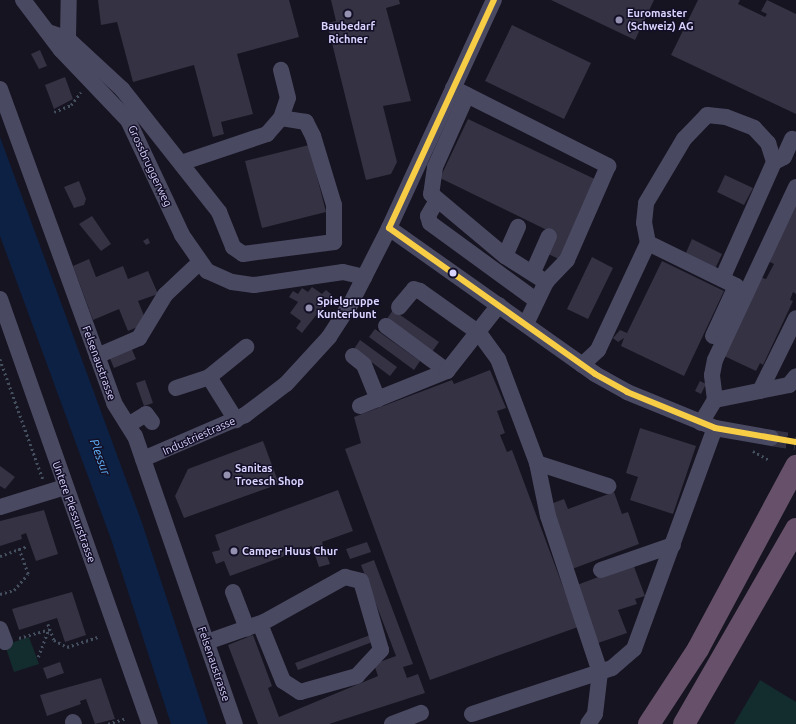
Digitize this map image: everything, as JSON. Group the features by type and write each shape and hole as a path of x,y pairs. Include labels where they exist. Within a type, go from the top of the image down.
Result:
{"highway":[{"path":"649,724 698,649 796,466"},
{"path":"684,724 796,529"}],"street":[{"name":"Grossbruggerweg","path":"22,0 89,82 128,120 199,263 218,278 254,285 343,272 364,277"},
{"path":"68,39 69,0"},
{"name":"Industriestrasse","path":"143,460 236,420 286,384 307,363 350,305 460,91 494,0"},
{"path":"48,32 68,39 122,89 219,212 233,247 243,254 334,242 334,205 313,136 306,122 281,118"},
{"path":"181,163 267,134 281,118 288,98 281,70"},
{"name":"Felsenaustrasse","path":"0,89 114,403 128,425 143,460 235,724"},
{"path":"526,324 546,282 566,260 608,166 460,91 429,186 436,202 505,256 533,272 546,282"},
{"path":"582,365 598,350 648,243 644,223 646,203 684,139 707,115 726,117 754,128 768,143 774,162"},
{"path":"722,279 774,162 784,157 792,139"},
{"path":"472,714 612,668 634,649 673,545 708,426 715,400 712,374 715,360 796,187"},
{"path":"436,202 428,216 430,223 537,301"},
{"path":"505,256 518,227"},
{"path":"389,228 500,305 582,365 627,392 708,426 771,438"},
{"path":"533,272 549,236"},
{"path":"648,243 736,286 713,336"},
{"path":"97,356 139,338 165,295 199,263"},
{"path":"399,307 414,289 420,291 478,333 498,359 537,462 548,516 600,672 595,714 588,724"},
{"name":"Untere Plessurstrasse","path":"0,299 65,487 150,724"},
{"path":"360,406 447,371 500,305"},
{"path":"760,391 796,318"},
{"path":"386,326 447,371"},
{"path":"176,388 208,377 246,348"},
{"path":"353,356 364,365 378,398"},
{"path":"715,400 789,385 796,376"},
{"path":"208,377 236,420"},
{"path":"128,425 146,414 152,422"},
{"path":"537,462 608,486"},
{"path":"0,507 65,487"},
{"path":"601,570 673,545"},
{"path":"206,642 254,626 337,580 354,578 361,581 381,650 357,676 300,692 283,681 254,626 233,592"},
{"path":"392,724 421,712"}],"path":[{"path":"54,112 71,105 89,82"},
{"path":"0,359 46,488"},
{"path":"0,556 27,546"},
{"path":"0,594 14,590 28,574 19,549"},
{"path":"48,624 54,640 67,647 98,637"},
{"path":"2,636 50,628"},
{"path":"38,658 50,628"},
{"path":"108,724 126,718"}],"green space":[{"path":"29,637 39,664 14,672 5,645"},
{"path":"760,680 796,702 796,724 734,724"}],"water":[{"name":"Plessur","path":"0,137 142,523 208,724 171,724 111,539 0,236"}],"building":[{"path":"98,0 289,0 299,37 237,54 253,114 221,122 224,134 213,137 194,65 133,82 117,22 101,25"},
{"path":"331,0 399,0 400,4 386,8 411,101 383,106 397,162 391,174 366,180 327,23 336,21"},
{"name":"Euromaster (Schweiz) AG","path":"551,0 654,0 635,40"},
{"path":"698,0 740,0 738,4 765,17 767,14 761,11 767,0 796,14 796,114 671,55"},
{"path":"512,25 591,63 564,119 485,81"},
{"path":"40,50 47,66 39,69 31,54"},
{"path":"65,77 73,99 54,109 45,85"},
{"path":"468,119 599,181 561,260 546,253 555,234 440,178"},
{"path":"309,145 326,212 262,228 245,161"},
{"path":"725,175 753,188 744,205 717,192"},
{"path":"79,181 86,199 84,205 74,208 64,187"},
{"path":"796,198 796,294 793,292 790,300 793,301 763,365 760,363 756,371 722,355 759,277 766,279 774,264 766,260"},
{"path":"92,216 111,244 101,251 79,224"},
{"path":"148,238 150,243 146,245 143,241"},
{"path":"692,239 722,254 715,269 685,255"},
{"path":"592,257 613,268 588,319 567,309"},
{"path":"89,259 96,277 123,266 128,279 148,271 158,294 138,301 147,323 128,331 119,309 93,320 73,266"},
{"path":"662,261 724,291 684,376 621,346 624,338 618,342 613,338 620,330 627,333"},
{"name":"Spielgruppe Kunterbunt","path":"312,287 322,294 326,290 332,295 302,333 296,328 301,321 290,313 298,302 289,297 293,291 298,294 302,288 308,292"},
{"path":"393,310 439,342 432,352 386,320"},
{"path":"375,329 420,361 414,370 369,337"},
{"path":"360,340 397,367 390,376 354,349"},
{"path":"130,345 136,359 114,368 108,354"},
{"path":"490,370 506,408 497,411 505,433 500,435 507,452 512,450 578,627 430,680 345,449 361,443 354,417 452,380 454,384"},
{"path":"145,380 153,403 144,406 136,383"},
{"path":"700,381 706,384 701,394 695,391"},
{"path":"640,428 696,446 673,514 630,500 638,477 626,473"},
{"path":"263,441 279,484 184,518 175,496 188,469"},
{"path":"0,466 15,477 5,489 0,486"},
{"path":"338,490 353,531 322,542 330,564 319,567 312,546 230,576 224,561 216,564 212,552 220,550 215,535"},
{"path":"614,492 622,514 628,512 639,544 572,569 548,505 564,499 568,509"},
{"path":"44,510 58,554 36,561 26,533 21,535 22,539 0,546 0,521"},
{"path":"367,542 371,552 350,559 346,549"},
{"path":"374,560 413,664 403,667 407,678 418,674 425,693 329,724 258,724 228,645 253,635 272,686 268,688 279,717 378,676 374,664 396,656 361,565"},
{"path":"633,564 645,596 635,599 637,604 618,610 627,633 598,643 577,585"},
{"path":"72,592 86,635 65,642 57,618 19,630 12,609"},
{"path":"373,634 375,641 298,670 295,663"},
{"path":"60,662 64,673 47,679 43,668"},
{"path":"101,678 115,719 95,724 86,699 80,701 81,704 47,716 40,695"}],"tunnel":[{"path":"771,438 796,442"}],"transit line":[{"path":"389,228 494,0"},
{"path":"389,228 595,374 627,392 715,428 796,442"}],"place":[{"name":"Baubedarf Richner","path":"348,14"},
{"name":"Euromaster (Schweiz) AG","path":"619,20"},
{"name":"Spielgruppe Kunterbunt","path":"309,308"},
{"name":"Sanitas Troesch Shop","path":"227,475"},
{"name":"Camper Huus Chur","path":"234,551"}]}
